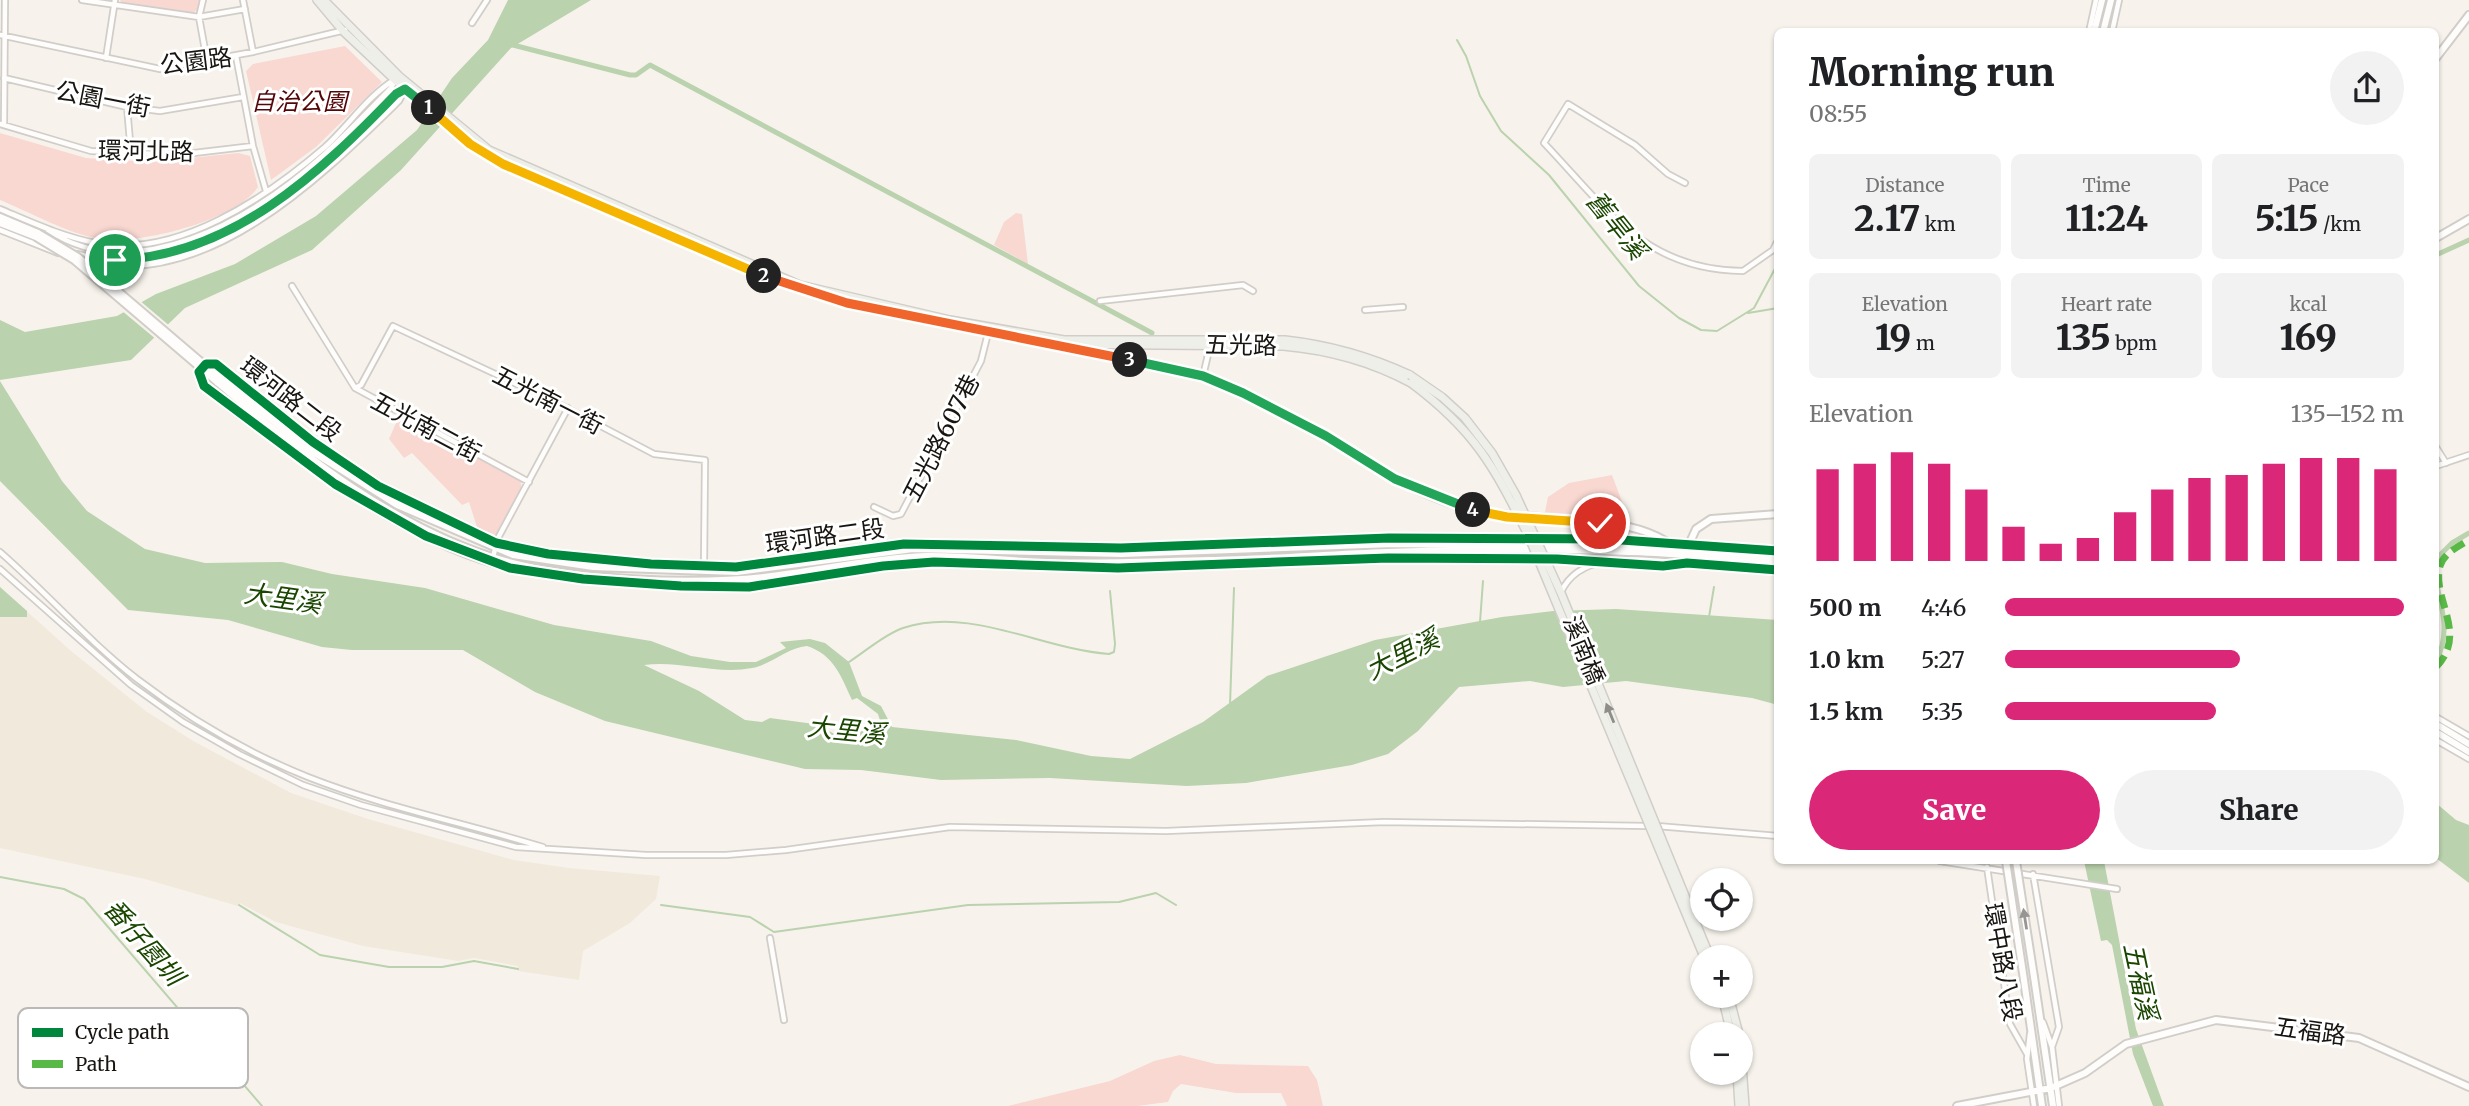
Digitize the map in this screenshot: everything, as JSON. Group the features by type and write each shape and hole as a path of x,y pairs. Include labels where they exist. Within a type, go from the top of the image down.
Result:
{"main road":[{"path":"317,0 397,78 462,133"},
{"path":"324,0 346,30"},
{"name":"五光路","path":"462,133 503,164 753,273 847,303 988,333 1064,343 1318,349 1411,379"},
{"name":"五光路","path":"462,133 522,167 800,285 937,318 1064,343 1285,340 1337,348 1411,379"},
{"name":"溪南橋","path":"1411,379 1442,397 1465,418 1492,453 1516,495 1561,593 1705,945"},
{"name":"溪南橋","path":"1411,379 1455,417 1505,487 1528,535 1699,945"},
{"path":"1738,1085 1739,1106"},
{"path":"1743,1085 1745,1106"}],"street":[{"path":"2,124 2,36 5,0"},
{"path":"82,0 115,2 200,17 245,9"},
{"path":"203,0 200,17 207,61"},
{"path":"243,0 253,52"},
{"path":"472,23 486,0"},
{"path":"2090,28 2096,0"},
{"path":"2095,28 2102,0"},
{"path":"2105,28 2111,0"},
{"path":"2113,28 2119,0"},
{"path":"106,58 115,2"},
{"path":"2439,54 2469,15"},
{"name":"公園路","path":"2,36 160,69 236,56 346,30"},
{"path":"236,56 253,146 266,190 275,204"},
{"name":"公園一街","path":"4,78 127,107 160,111 243,97"},
{"path":"0,209 97,244 158,241 212,225 314,156 397,78"},
{"path":"41,226 79,247 98,251 136,251 199,237 230,222 318,160 391,88 397,78"},
{"path":"0,226 78,260 129,265 162,261 204,249 239,232 275,204 325,173 399,101 407,87"},
{"path":"1685,183 1668,174 1635,145 1568,104 1544,143 1605,209 1633,233 1673,260 1743,271 1752,268 1774,248"},
{"path":"127,107 131,153"},
{"name":"環河北路","path":"2,124 91,151 177,155 253,146"},
{"path":"0,217 52,239 78,257 248,406"},
{"path":"2439,236 2469,219"},
{"path":"0,226 50,244 74,260 248,406 373,495"},
{"path":"1100,301 1243,285 1253,291"},
{"name":"五光南二街","path":"292,286 355,388 529,482"},
{"path":"1365,310 1404,307"},
{"name":"五光南一街","path":"355,388 361,385 393,326 568,408 658,456 705,460 704,567"},
{"name":"五光路607巷","path":"874,507 893,516 901,514 981,361 988,333"},
{"path":"1203,376 1210,345 1217,339"},
{"name":"五光路","path":"1064,343 1203,376 1263,402 1395,479 1460,507 1507,517 1621,525 1675,546"},
{"name":"環河路二段","path":"998,548 913,549 764,571 709,573 593,567 513,555 378,486 313,442 221,368 211,363 201,367 198,376 204,386 335,484 426,536 492,559 581,573 709,581 766,577 909,557 972,556 997,562 1030,564 1523,548"},
{"path":"492,559 496,546 568,408"},
{"path":"2439,452 2446,463"},
{"path":"2439,465 2469,455"},
{"name":"環河路二段","path":"373,495 496,546 583,558 704,567 763,565 904,544 1030,550 1202,552 1393,544 1523,548"},
{"name":"環河路二段","path":"373,495 422,526 492,559"},
{"path":"1687,564 1687,550 1696,529 1711,519 1774,514"},
{"path":"1675,546 1687,550 1774,557"},
{"path":"1523,548 1675,546 1774,562"},
{"path":"997,562 998,548"},
{"path":"1523,548 1774,551"},
{"path":"1523,548 1662,566 1687,564"},
{"path":"1030,550 1030,564"},
{"path":"1668,562 1687,550"},
{"path":"0,552 80,631 136,678 188,714 234,741 307,776 363,796 550,849"},
{"path":"1561,593 1574,573 1593,563 1668,562 1774,570"},
{"path":"0,569 131,685 183,722 269,769 361,805 471,837 516,847 726,855 786,850 950,827 1166,831 1384,822 1614,824 1774,836"},
{"path":"2439,719 2469,736"},
{"path":"2439,726 2469,744"},
{"path":"2439,734 2469,751"},
{"path":"2439,742 2469,759"},
{"path":"1964,864 2117,889"},
{"name":"環中路八段","path":"2006,864 2042,1106"},
{"name":"環中路八段","path":"2016,864 2053,1087 2059,1106"},
{"name":"環中路八段","path":"1987,867 2010,1024 2027,1054"},
{"name":"環中路八段","path":"2033,874 2059,1027 2052,1047"},
{"path":"770,938 784,1020"},
{"name":"環中路八段","path":"2042,1018 2052,1047 2053,1106"},
{"name":"環中路八段","path":"2031,1019 2027,1054 2034,1106"},
{"name":"五福路","path":"1957,1106 2005,1102 2053,1087 2085,1073 2126,1044 2142,1037 2216,1020 2359,1038 2469,1087"}],"shaded area":[{"path":"0,587 71,651 147,712 195,742 291,793 368,819 514,860 660,876 656,899 630,923 583,951 579,980 518,971 518,966 474,958 458,961 363,946 276,922 240,903 238,906 145,879 0,848"}],"green space":[{"path":"120,0 199,0 197,10 193,13 122,3"},
{"name":"自治公園","path":"345,46 382,82 316,147 271,180 246,71 253,64"},
{"path":"0,133 86,158 152,162 238,153 250,156 258,187 230,210 185,228 138,238 100,239 62,227 0,200"},
{"path":"1016,213 1022,214 1028,264 994,245 1004,222"},
{"path":"399,416 521,481 521,489 495,535 477,527 469,502 462,505 412,453 404,458 389,439"},
{"path":"1612,475 1624,507 1620,517 1545,512 1548,497 1569,483"},
{"path":"1180,1055 1216,1064 1308,1066 1317,1080 1323,1106 1287,1106 1281,1093 1236,1093 1181,1084 1173,1091 1168,1102 1137,1106 1008,1106 1110,1081 1154,1061"}],"water":[{"path":"508,0 591,0 511,48 401,170 312,250 185,308 131,360 0,380 0,320 25,332 117,316 156,294 235,264 316,216 417,130 452,78 488,40"},
{"name":"大里溪","path":"0,381 62,481 87,511 145,549 205,563 282,562 332,574 425,588 554,625 651,641 691,656 730,662 756,662 786,648 780,642 810,639 825,643 849,662 862,696 881,706 892,727 1016,740 1091,756 1130,759 1203,722 1267,676 1375,640 1502,617 1553,611 1616,609 1774,620 1774,704 1752,698 1626,681 1563,687 1530,681 1459,687 1418,731 1388,754 1352,765 1246,783 1187,786 1050,778 941,780 861,770 805,769 605,721 535,692 463,650 352,650 322,647 228,620 128,610 0,481","holes":["807,646 824,655 835,667 852,700 857,698 878,714 882,727 839,736 814,724 770,718 762,722 745,720 699,691 644,665 671,664 738,670 759,666 800,647"]},
{"path":"0,587 27,611 27,617 0,617"},
{"path":"2439,806 2456,820 2469,825 2469,883 2439,860"},
{"path":"2085,864 2105,864 2136,1029 2164,1106 2153,1106 2133,1054 2112,945 2107,940 2101,941"}],"pier":[{"path":"139,300 171,327 157,340 121,310"}],"waterway":[{"name":"舊旱溪","path":"1457,40 1466,56 1480,96 1501,131 1549,175 1639,286 1679,318 1701,330 1717,331 1754,308 1774,270"},
{"path":"509,44 630,75 636,75 650,65 1152,333"},
{"path":"2439,254 2469,240"},
{"path":"1748,313 1774,309"},
{"path":"2439,556 2452,543 2469,533"},
{"path":"1480,622 1483,581"},
{"path":"1709,617 1714,587"},
{"path":"1230,705 1234,588"},
{"path":"849,662 882,638 903,628 954,622 980,625 1083,651 1109,654 1114,652 1115,644 1110,591"},
{"path":"2439,595 2444,632 2439,654"},
{"name":"番仔園圳","path":"0,877 64,889 84,899 178,1008"},
{"path":"661,905 750,917 774,932 968,905 1119,902 1156,893 1176,905"},
{"path":"239,905 320,955 389,967 442,967 474,961 518,969"},
{"name":"番仔園圳","path":"247,1088 262,1106"}],"marked path":[{"path":"2439,578 2442,561 2456,547 2469,540"},
{"path":"2439,578 2449,642 2439,663"}],"cycle path":[{"path":"1774,551 1607,539 1389,538 1121,548 904,544 736,567 651,564 548,554 496,543 378,486 313,442 216,364 206,364 199,372 204,386 335,484 426,536 510,568 583,579 681,586 749,587 883,566 934,562 1118,568 1388,558 1557,559 1663,566 1687,563 1774,570"}],"route":[{"path":"115,260 161,256 181,251 201,245 236,228 320,168 396,94 405,89 470,144 503,164 753,273 847,303 1203,376 1263,402 1326,436 1395,479 1460,507 1507,517 1600,523"}],"water label":[{"name":"五福溪","path":"2141,981"}]}
